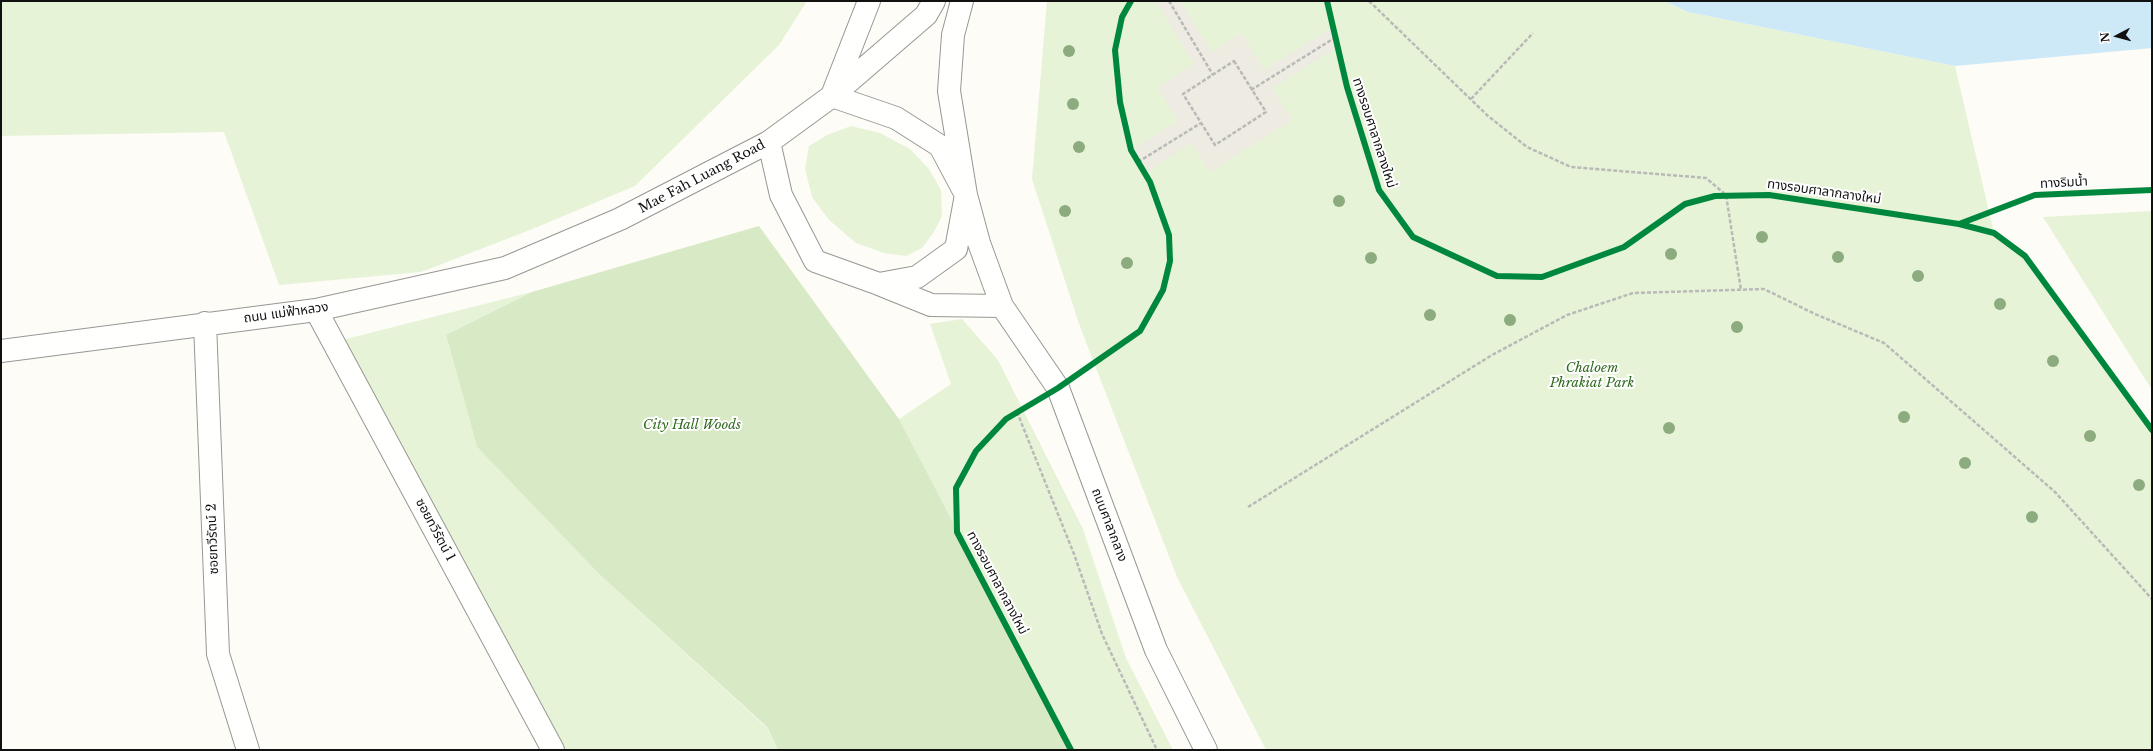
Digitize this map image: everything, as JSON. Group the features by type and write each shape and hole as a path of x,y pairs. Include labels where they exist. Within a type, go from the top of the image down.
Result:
{"street":[{"path":"868,1 832,96 896,118 940,146 966,195"},
{"name":"Mae Fah Luang Road","path":"769,142 832,96 926,15 934,1"},
{"path":"879,284 916,277 956,249 966,195 949,91 953,36 962,1"},
{"path":"769,142 781,194 815,261 931,305 1002,306"},
{"name":"ถนน แม่ฟ้าหลวง","path":"1,351 205,323 316,310 505,268 620,219 769,142"},
{"name":"ถนนศาลากลาง","path":"966,195 979,243 1002,306 1058,388 1156,650 1206,750"},
{"name":"ซอยทวีรัตน์ 1","path":"316,310 553,750"},
{"name":"ซอยทวีรัตน์ 2","path":"205,323 218,654 248,750"}],"path":[{"path":"1169,1 1213,75"},
{"path":"1369,1 1471,99 1527,147 1571,167 1706,178 1726,196 1741,290"},
{"path":"1471,99 1533,33"},
{"path":"1251,90 1336,37"},
{"path":"1234,61 1266,112 1215,145 1182,94 1213,75 1234,61"},
{"path":"1135,156 1140,165 1201,123"},
{"path":"1715,196 1733,195"},
{"path":"1248,507 1492,355 1567,315 1633,293 1764,289 1815,314 1884,342 2055,492 2152,598"},
{"path":"1058,388 1014,414 1074,554 1102,634 1158,750"}],"green space":[{"path":"1,1 807,1 779,45 635,186 530,230 421,272 279,285 224,132 1,136"},
{"name":"Chaloem Phrakiat Park","path":"1047,1 1664,1 1688,12 1955,66 1994,233 2025,256 2152,430 2152,750 1266,750 1177,577 1079,324 1032,179"},
{"path":"851,126 880,133 910,149 929,169 941,190 942,216 934,232 922,248 906,256 884,253 856,243 829,220 812,197 805,169 809,146 827,135"},
{"path":"2152,211 2152,390 2043,217"},
{"name":"City Hall Woods","path":"759,226 899,419 1072,750 778,750 767,727 599,574 477,447 446,335 532,292"},
{"path":"532,292 446,335 477,447 599,574 767,728 778,750 553,750 334,342"},
{"path":"962,319 998,360 1083,529 1126,658 1173,750 1071,750 899,419 951,384 930,324"}],"shaded area":[{"path":"1156,1 1180,1 1212,52 1242,33 1264,70 1333,27 1338,47 1272,88 1292,120 1210,172 1192,143 1145,173 1131,150 1178,121 1157,87 1194,64"}],"water":[{"path":"1664,1 2152,1 2152,48 1955,66 1688,12"}],"cycle path":[{"name":"ทางรอบศาลากลางใหม่","path":"1071,750 957,532 956,488 976,451 1006,419 1058,388 1140,331 1163,290 1170,261 1169,235 1150,182 1131,150 1120,102 1115,50 1122,17 1131,1"},
{"name":"ทางรอบศาลากลางใหม่","path":"1327,1 1347,87 1379,190 1413,237 1497,276 1542,277 1624,247 1685,204 1715,196 1769,195 1959,224 1994,233 2025,256 2152,430"},
{"name":"ทางริมน้ำ","path":"1959,224 2035,195 2152,190"}]}
